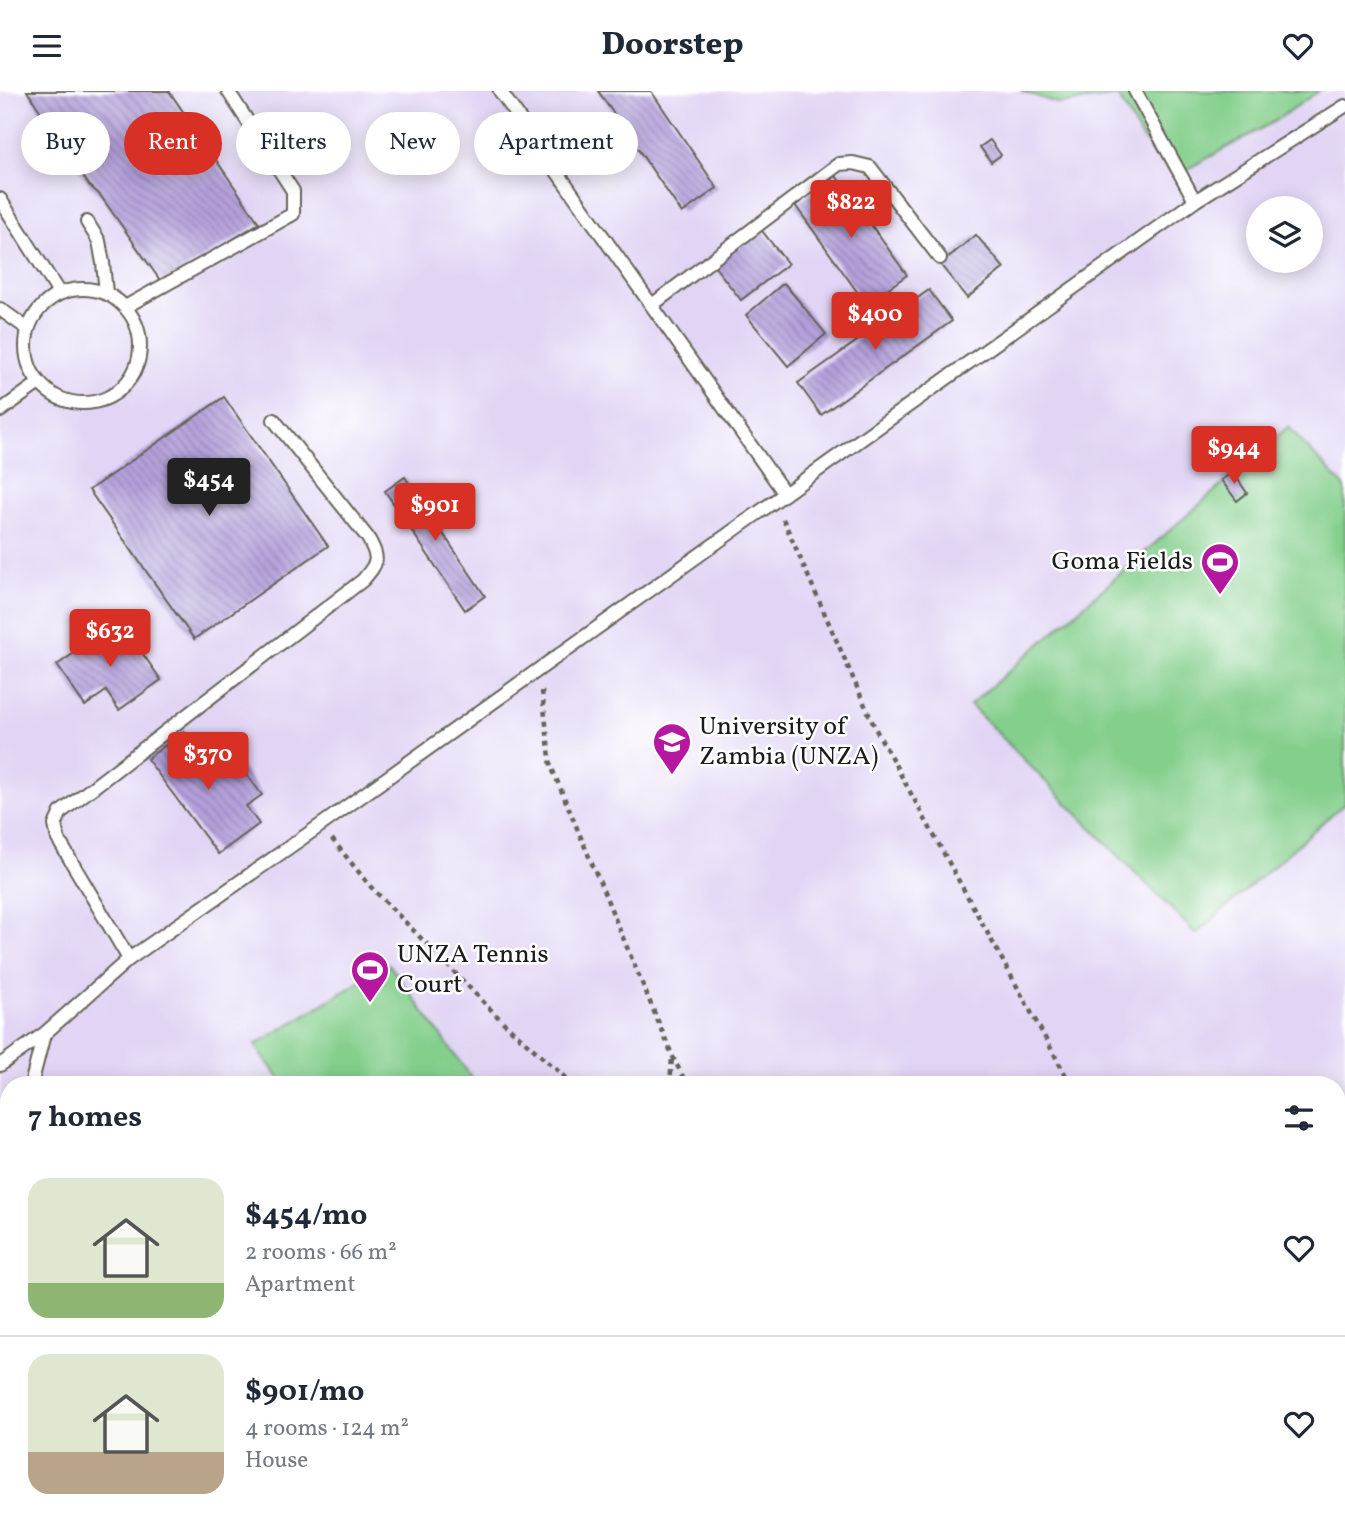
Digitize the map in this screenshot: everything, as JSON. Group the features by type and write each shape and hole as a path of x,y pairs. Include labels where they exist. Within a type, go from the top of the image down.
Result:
{"lane":[{"path":"125,307 293,214 293,191 228,91"},
{"path":"500,91 652,305 780,497"},
{"path":"1135,91 1195,201"},
{"path":"0,1065 44,1034 129,959 1195,201 1345,106"},
{"path":"652,305 839,164 853,163 870,167 940,258"},
{"path":"0,199 60,293"},
{"path":"87,222 99,241 106,293"},
{"path":"75,289 106,293 117,298 125,307 138,332 138,360 134,372 124,385 102,400 88,403 61,399 39,383 30,369 26,355 28,329 40,308 60,293 75,289"},
{"path":"0,309 28,329"},
{"path":"0,411 39,383"},
{"path":"129,959 58,839 55,825 61,812 363,580 375,566 376,553 368,538 274,420"},
{"path":"33,1076 44,1034"}],"path":[{"path":"780,497 875,728 1066,1076"},
{"path":"539,670 551,767 682,1076"},
{"path":"321,825 370,886 504,1023 564,1076"},
{"path":"671,1076 673,1057"}],"shaded area":[{"name":"University of Zambia (UNZA)","path":"0,91 1345,91 1345,1076 0,1076"}],"green space":[{"path":"1021,91 1319,91 1275,121 1175,176 1141,137 1118,96 1059,104"},
{"name":"Goma Fields","path":"1288,427 1345,487 1345,803 1196,934 970,705"},
{"name":"UNZA Tennis Court","path":"389,964 470,1076 277,1076 255,1045"}],"building":[{"path":"27,91 169,91 183,112 124,112 124,175 222,175 222,169 259,223 162,283 100,195 82,175 110,175 110,112 41,112"},
{"path":"598,91 651,91 717,188 682,213 638,149 638,112 612,112"},
{"path":"990,140 1001,155 991,162 980,147"},
{"path":"836,176 907,275 866,304 795,205"},
{"path":"759,227 788,264 741,300 712,263"},
{"path":"976,235 1004,268 967,298 940,264"},
{"path":"784,283 826,334 788,366 746,315"},
{"path":"929,290 952,321 821,415 798,383"},
{"path":"224,397 328,546 194,639 89,490"},
{"path":"1233,472 1247,493 1237,501 1221,480"},
{"path":"405,477 485,596 465,610 385,491"},
{"path":"120,621 161,680 119,710 106,691 85,706 57,665"},
{"path":"184,731 218,776 237,761 262,795 246,806 259,824 218,854 147,759"}],"place":[{"name":"Goma Fields","path":"1220,596"},
{"name":"University of Zambia (UNZA)","path":"672,776"},
{"name":"UNZA Tennis Court","path":"370,1004"}]}
